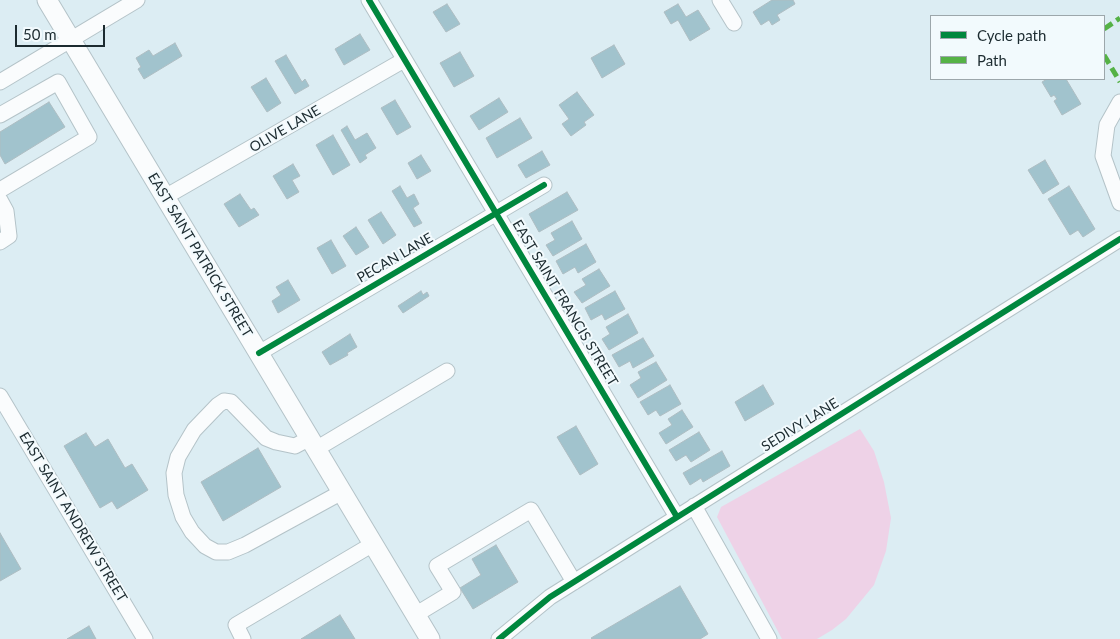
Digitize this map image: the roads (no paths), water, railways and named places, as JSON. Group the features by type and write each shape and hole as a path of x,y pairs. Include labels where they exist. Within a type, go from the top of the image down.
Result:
{"main road":[{"name":"EAST SAINT PATRICK STREET","path":"47,0 430,639"}],"street":[{"path":"0,82 137,0"},
{"name":"EAST SAINT FRANCIS STREET","path":"368,0 677,517"},
{"path":"720,0 734,23"},
{"name":"OLIVE LANE","path":"165,197 404,60"},
{"path":"0,115 58,82 89,137 0,190"},
{"path":"1120,102 1107,125 1103,156 1120,203"},
{"name":"PECAN LANE","path":"259,353 544,185"},
{"path":"0,200 6,211 9,236 0,242"},
{"name":"SEDIVY LANE","path":"499,639 550,597 1120,239"},
{"path":"342,492 246,545 228,552 216,552 205,546 192,532 183,516 176,495 174,473 178,458 194,430 224,401 231,402 266,438 295,446 313,443 447,371"},
{"name":"EAST SAINT ANDREW STREET","path":"0,396 145,639"},
{"path":"694,506 769,639"},
{"path":"415,615 453,592 437,566 531,510 574,582"},
{"path":"243,639 236,625 373,544"}]}
